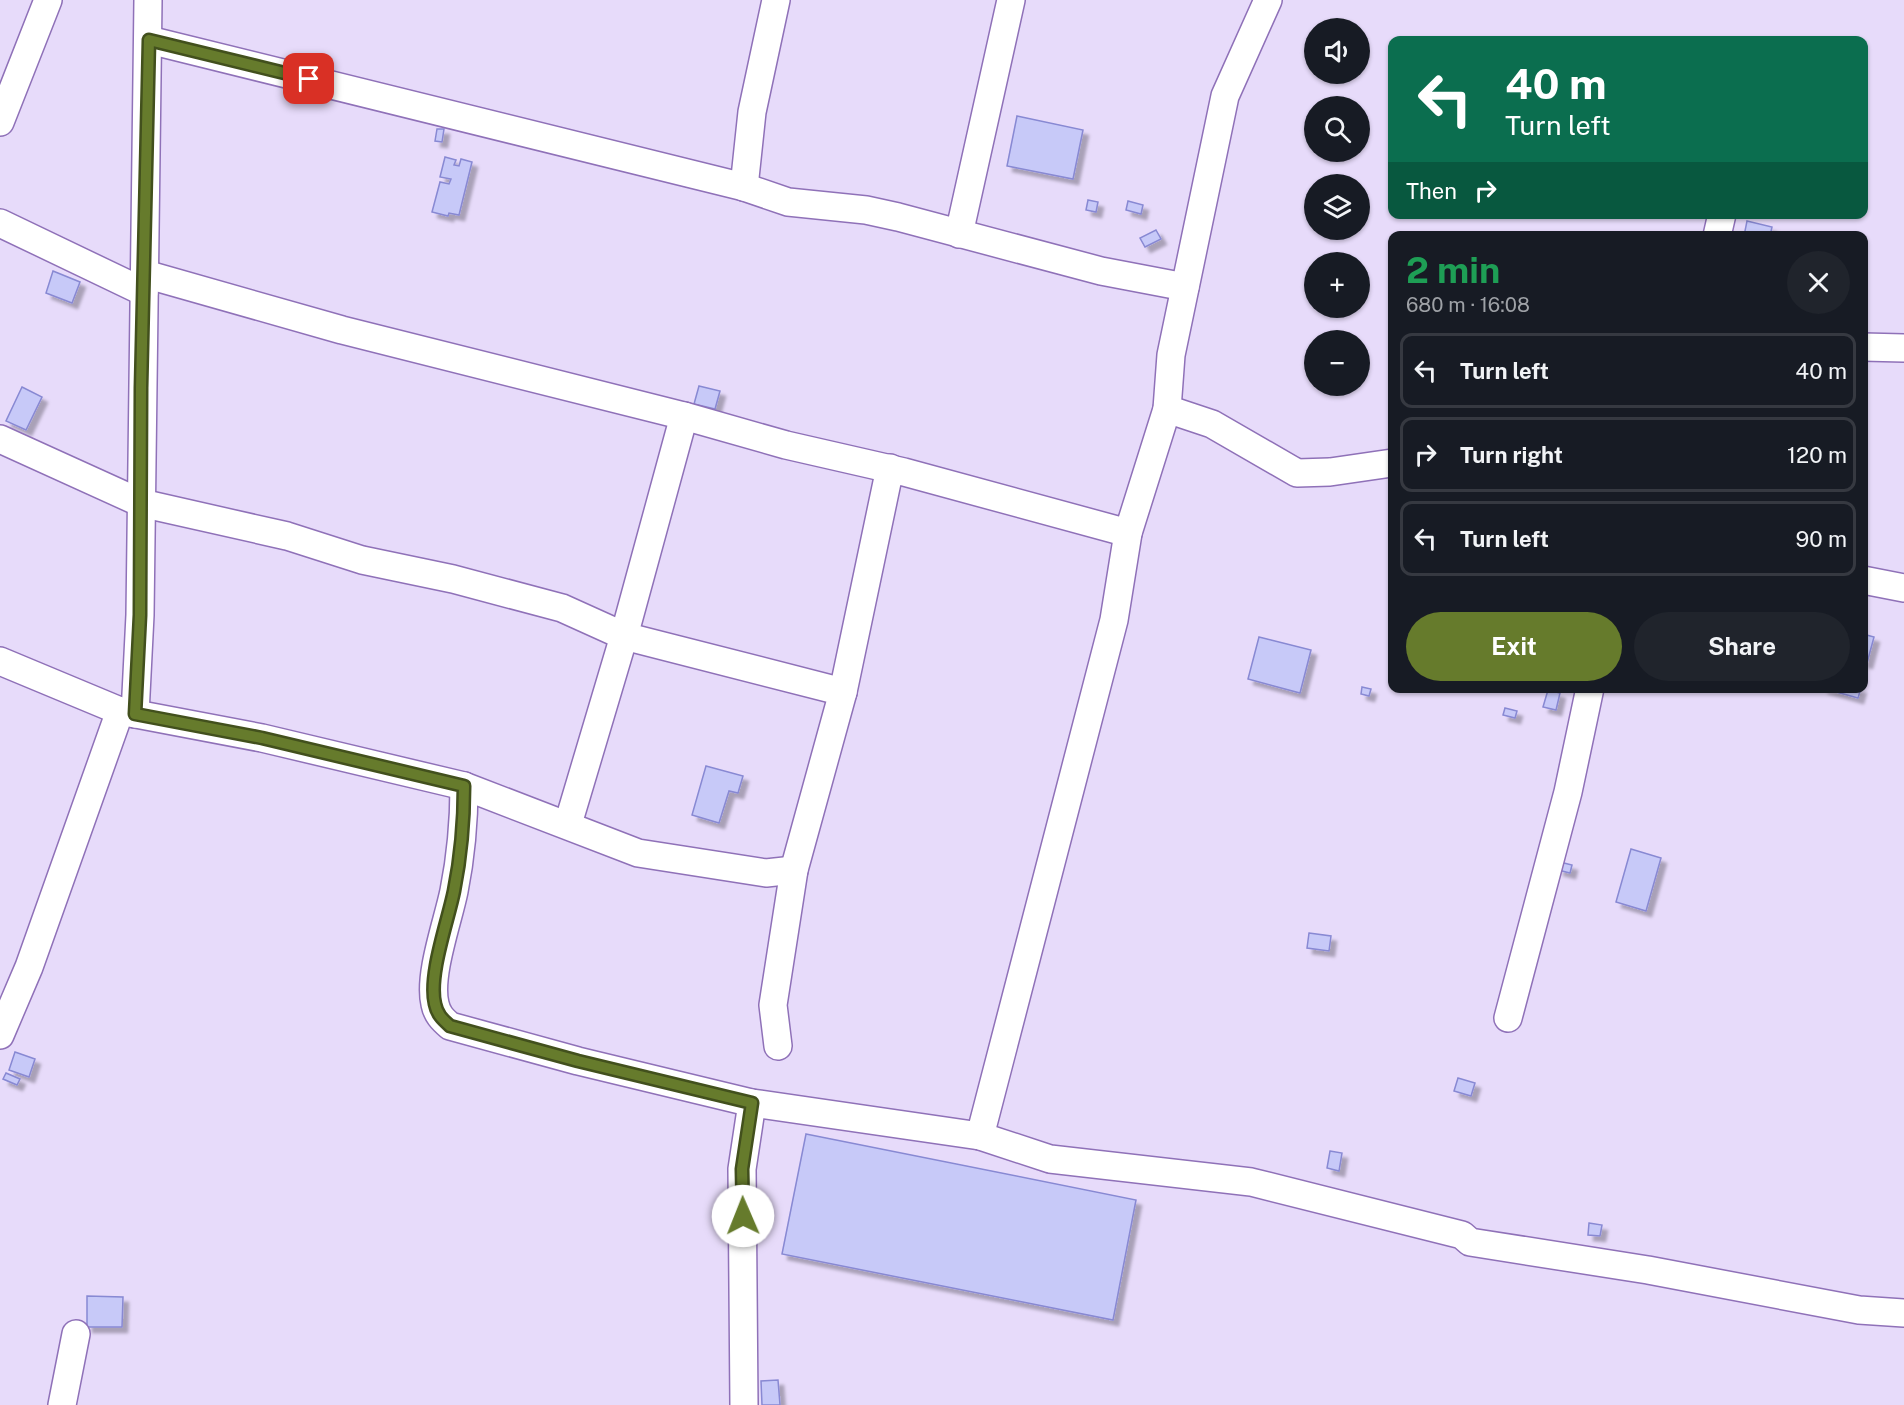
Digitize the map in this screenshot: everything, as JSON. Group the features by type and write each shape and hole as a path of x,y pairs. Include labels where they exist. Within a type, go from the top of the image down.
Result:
{"street":[{"path":"0,122 48,0"},
{"path":"0,1035 29,967 127,712 140,615 148,0"},
{"path":"744,187 752,112 776,0"},
{"path":"959,234 1011,0"},
{"path":"980,1136 1114,620 1128,533 1167,409 1171,355 1225,96 1268,0"},
{"path":"149,40 744,187 788,202 867,210 1101,271 1185,287"},
{"path":"0,223 144,283 684,416 786,446 890,468 1128,533"},
{"path":"1868,347 1904,348"},
{"path":"1167,409 1212,424 1297,473 1388,463"},
{"path":"568,824 624,636 684,416"},
{"path":"0,439 141,503 287,536 362,560 453,579 562,608 624,636 843,692"},
{"path":"778,1046 773,1005 794,870 843,692 890,468"},
{"path":"1868,581 1904,588"},
{"path":"0,661 127,712 262,738 464,786 568,824 618,847 638,853 766,873 794,870"},
{"path":"1508,1018 1568,792 1589,693"},
{"path":"464,786 464,825 454,890 437,963 434,1002 439,1017 450,1026 567,1059 752,1103 980,1136 1050,1159 1251,1182 1462,1235 1470,1242 1648,1270 1859,1310 1904,1313"},
{"path":"744,1405 742,1169 752,1103"},
{"path":"62,1405 76,1334"}],"building":[{"path":"1017,116 1083,130 1073,179 1007,166"},
{"path":"437,129 444,129 442,142 435,141"},
{"path":"445,157 456,160 454,165 459,166 461,159 472,162 459,215 449,213 448,216 432,212 440,182 449,184 451,179 440,177"},
{"path":"1088,200 1098,202 1096,212 1086,210"},
{"path":"1128,201 1143,205 1141,214 1126,210"},
{"path":"1747,221 1772,227 1771,231 1745,231"},
{"path":"1156,230 1161,239 1145,247 1140,238"},
{"path":"53,271 80,282 72,303 46,293"},
{"path":"699,386 720,391 715,409 694,404"},
{"path":"22,387 42,397 26,430 6,421"},
{"path":"1868,635 1874,637 1868,659"},
{"path":"1259,637 1311,650 1300,693 1248,679"},
{"path":"1362,687 1371,689 1369,696 1361,694"},
{"path":"1547,693 1560,693 1556,710 1543,707"},
{"path":"1840,693 1860,693 1858,698"},
{"path":"1505,708 1517,711 1515,718 1503,715"},
{"path":"706,766 743,776 738,793 729,791 719,823 692,815"},
{"path":"1631,849 1661,858 1646,911 1616,902"},
{"path":"1560,862 1572,865 1570,873 1558,870"},
{"path":"1309,933 1331,936 1329,951 1307,948"},
{"path":"15,1052 35,1059 29,1077 9,1070"},
{"path":"6,1073 20,1079 17,1085 3,1079"},
{"path":"1458,1078 1475,1083 1471,1096 1454,1091"},
{"path":"806,1134 1136,1200 1113,1320 782,1254"},
{"path":"1330,1151 1342,1153 1339,1171 1327,1168"},
{"path":"1589,1223 1602,1225 1600,1236 1588,1235"},
{"path":"87,1296 123,1297 122,1327 87,1327"},
{"path":"778,1380 780,1405 762,1405 761,1381"}],"route":[{"path":"309,79 149,40 141,388 140,615 135,714 262,738 464,786 464,825 454,890 437,963 434,1002 439,1017 450,1026 578,1061 752,1103 742,1169 743,1216"}]}
